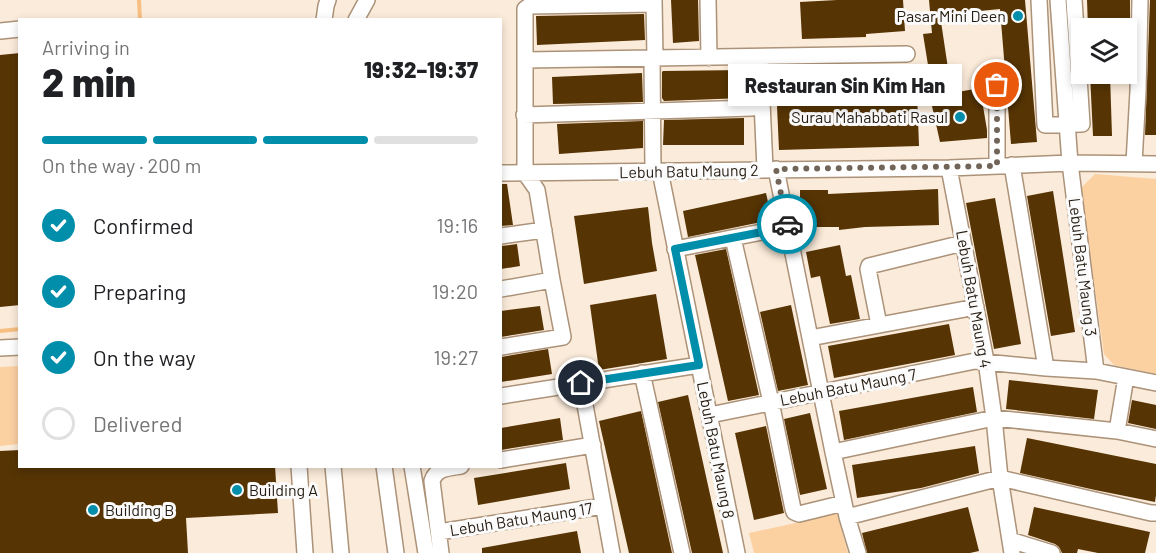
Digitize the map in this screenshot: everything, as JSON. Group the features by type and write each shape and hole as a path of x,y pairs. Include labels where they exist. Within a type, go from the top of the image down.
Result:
{"street":[{"path":"324,18 328,0"},
{"path":"357,18 367,0"},
{"path":"708,0 709,57"},
{"path":"1039,0 1045,124 1082,124 1074,0"},
{"name":"Lebuh Batu Maung 3","path":"1058,0 1066,124 1096,371"},
{"path":"1134,163 1140,0"},
{"path":"502,347 563,337 537,190 525,173 524,12 526,7 654,2"},
{"name":"Lebuh Batu Maung 8","path":"654,2 652,111 657,171 710,415 737,553"},
{"path":"0,31 18,29"},
{"path":"525,60 907,54"},
{"path":"760,57 770,169 788,227 845,510 858,553"},
{"path":"997,85 1005,165 1046,368"},
{"path":"524,115 752,108"},
{"path":"949,168 1070,163 1156,164"},
{"name":"Lebuh Batu Maung 2","path":"502,173 949,168"},
{"name":"Lebuh Batu Maung 4","path":"949,168 986,361 1010,549"},
{"path":"675,249 788,227"},
{"path":"502,236 544,230"},
{"path":"733,238 795,512 799,514 845,510 1000,478 1156,513"},
{"path":"879,324 869,266 963,243"},
{"path":"502,289 552,280"},
{"path":"810,338 976,307"},
{"path":"0,348 18,347"},
{"name":"Lebuh Batu Maung 7","path":"710,415 975,361 986,361"},
{"path":"986,361 1096,371 1156,384"},
{"path":"502,396 699,365"},
{"path":"642,373 682,553"},
{"path":"1117,430 1126,377"},
{"path":"581,383 612,553"},
{"path":"833,452 994,418 1117,430 1156,439"},
{"path":"502,460 593,445"},
{"path":"299,468 305,553"},
{"path":"333,468 341,553"},
{"path":"384,468 396,553"},
{"path":"412,468 426,553"},
{"path":"441,553 432,481 433,475 438,471 449,468"},
{"name":"Lebuh Batu Maung 17","path":"439,531 603,506"},
{"path":"1010,549 1052,553"}],"shaded area":[{"path":"1095,174 1156,179 1156,374 1114,365 1104,354 1081,188"},
{"path":"18,366 18,444 0,446 0,367"},
{"path":"837,514 848,553 754,553 749,533"}],"building":[{"path":"671,0 698,0 699,41 673,43"},
{"path":"903,0 905,31 866,34 866,37 802,39 800,2"},
{"path":"929,0 1025,0 1037,142 1011,144 1000,9 940,15 949,75 926,79 923,65 928,65 923,34 932,33"},
{"path":"1087,0 1130,0 1130,18 1088,18"},
{"path":"1150,0 1156,0 1156,135 1145,135"},
{"path":"644,14 645,40 537,45 536,16"},
{"path":"18,53 18,305 0,307 0,55"},
{"path":"916,65 919,146 779,150 777,71"},
{"path":"744,70 744,98 664,101 662,98 663,71"},
{"path":"642,73 643,102 553,104 552,77"},
{"path":"1090,84 1110,84 1112,136 1093,136"},
{"name":"Surau Mahabbati Rasul","path":"980,88 987,138 940,142 930,97"},
{"path":"744,118 744,145 663,145 664,120"},
{"path":"643,121 643,148 559,154 557,124"},
{"path":"502,184 507,184 513,225 502,226"},
{"path":"938,189 939,225 839,230 839,227 800,227 800,190 828,190 828,194"},
{"path":"1053,191 1075,332 1051,336 1027,196"},
{"path":"766,193 772,220 688,237 683,211"},
{"path":"995,198 1021,344 994,349 966,203"},
{"path":"648,207 657,271 584,284 574,216"},
{"path":"517,244 520,266 502,269 502,246"},
{"path":"840,245 846,276 851,275 860,319 830,324 820,276 811,278 806,252"},
{"path":"726,249 759,395 728,401 695,255"},
{"path":"656,294 667,359 599,370 590,305"},
{"path":"791,305 808,385 778,391 760,312"},
{"path":"540,306 544,330 502,337 502,311"},
{"path":"949,324 955,355 834,378 828,346"},
{"path":"548,349 552,374 502,382 502,357"},
{"path":"1009,380 1098,390 1094,419 1006,409"},
{"path":"973,387 977,412 844,440 839,411"},
{"path":"688,395 723,553 692,553 658,402"},
{"path":"1132,400 1156,405 1156,429 1128,423"},
{"path":"641,411 672,553 629,553 599,421"},
{"path":"810,413 827,489 800,495 784,419"},
{"path":"560,418 563,440 502,450 502,428"},
{"path":"766,426 784,513 754,520 735,433"},
{"path":"1027,438 1156,464 1155,502 1020,473"},
{"path":"975,446 979,473 921,488 857,498 852,465"},
{"name":"Building B","path":"18,450 18,468 275,468 278,513 186,518 188,553 0,553 0,451"},
{"path":"566,463 570,489 478,505 474,478"},
{"path":"968,507 979,551 970,553 867,553 862,533"},
{"path":"1034,507 1150,532 1145,553 1098,553 1078,549 1077,553 1062,553 1055,544 1028,535"},
{"path":"577,531 581,553 482,553 482,548"}],"waterway":[{"path":"139,0 140,18"},
{"path":"0,331 18,329"}],"way so far":[{"path":"787,224 776,169 997,166 997,85"}],"place":[{"name":"Pasar Mini Deen","path":"1018,16"},
{"name":"Restauran Sin Kim Han","path":"997,85"},
{"name":"Surau Mahabbati Rasul","path":"960,117"},
{"name":"Building A","path":"237,490"},
{"name":"Building B","path":"93,510"}],"route":[{"path":"581,383 699,365 675,249 788,227 787,224"}]}
